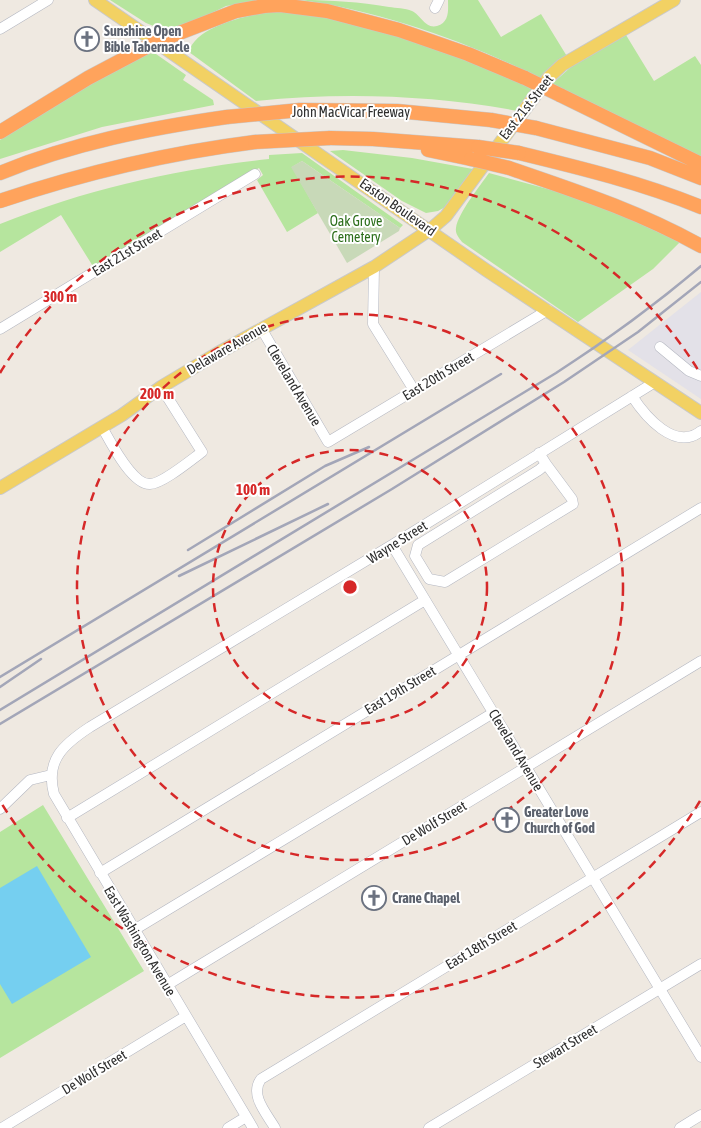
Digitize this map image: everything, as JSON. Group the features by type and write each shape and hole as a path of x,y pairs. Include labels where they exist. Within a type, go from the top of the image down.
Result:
{"highway":[{"path":"0,132 88,78 156,42 236,11 280,5 327,11 398,30 468,54 560,95 696,166"},
{"name":"John MacVicar Freeway","path":"0,173 98,141 148,129 227,116 300,110 397,110 491,120 536,128 696,166 701,178"},
{"name":"John MacVicar Freeway","path":"0,201 48,185 108,169 199,149 255,142 330,138 373,139 478,147 519,153 664,192 701,207"},
{"path":"373,139 509,168 622,207 667,227 701,246"}],"main road":[{"name":"Easton Boulevard","path":"95,0 701,413"},
{"name":"East 21st Street","path":"431,229 446,216 548,78 562,65 674,0"},
{"name":"Delaware Avenue","path":"0,488 102,427 161,387 261,328 326,295 374,267 431,229"}],"street":[{"path":"0,29 48,0"},
{"name":"East 21st Street","path":"0,329 255,174"},
{"path":"374,267 373,324 414,390"},
{"name":"East 20th Street","path":"328,442 548,310"},
{"name":"Cleveland Avenue","path":"261,328 328,442"},
{"path":"660,347 688,371 701,376"},
{"name":"Wayne Street","path":"51,775 55,758 74,737 392,545 655,382"},
{"path":"102,427 129,471 142,483 150,485 161,480 202,452 161,387"},
{"path":"632,396 646,416 664,432 695,436 701,431"},
{"path":"539,454 572,499 573,504 445,582 429,579 415,556 415,550 418,545 546,464"},
{"name":"East 19th Street","path":"100,873 701,508"},
{"name":"Cleveland Avenue","path":"392,545 701,1057"},
{"path":"67,818 425,600"},
{"name":"De Wolf Street","path":"167,985 701,661"},
{"path":"134,930 493,713"},
{"path":"0,809 30,780 51,775"},
{"name":"East Washington Avenue","path":"51,775 54,794 67,818 253,1128"},
{"name":"East 18th Street","path":"276,1128 258,1098 256,1089 261,1079 701,812"},
{"name":"Stewart Street","path":"429,1128 701,964"},
{"name":"De Wolf Street","path":"2,1128 186,1016"},
{"path":"680,1128 701,1115"},
{"path":"228,1128 246,1117"}],"shaded area":[{"path":"701,292 701,399 628,350"}],"green space":[{"path":"110,0 263,0 226,6 176,31 166,31 146,23"},
{"path":"301,0 324,0 406,9 415,13 426,24 437,26 446,19 448,0 478,0 501,37 541,14 568,58 542,79 486,53 425,30 362,12"},
{"path":"279,10 312,14 377,29 441,50 533,89 518,111 420,98 354,96 256,101 189,52 194,42 214,27 256,14"},
{"path":"626,35 654,81 695,56 701,65 701,157 552,84 572,66"},
{"path":"146,53 156,54 186,75 183,80 213,100 214,105 102,127 0,159 0,140 92,83"},
{"path":"343,150 412,158 473,169 447,206 438,211 426,213 402,201 330,151"},
{"path":"302,153 403,225 400,228 302,161 292,167 318,213 287,232 257,180 263,175 259,168 94,268 61,215 0,252 0,224 66,200 132,182 200,168 269,159 269,155"},
{"name":"Oak Grove Cemetery","path":"302,161 400,228 399,231 347,263 291,167"},
{"path":"489,173 588,200 680,242 653,269 578,322 462,242 458,236 456,228 461,215"},
{"path":"43,805 144,971 0,1058 0,832"}],"water":[{"path":"37,866 91,957 12,1004 0,984 0,888"}],"railway":[{"path":"0,710 556,373 630,322 701,266"},
{"path":"0,724 392,489 564,382 638,332 701,282"},
{"path":"0,677 501,374"},
{"path":"188,550 325,466 369,447"},
{"path":"179,576 328,504"},
{"path":"0,687 41,659"}],"place":[{"name":"Sunshine Open Bible Tabernacle","path":"87,39"},
{"name":"Greater Love Church of God","path":"507,820"},
{"name":"Crane Chapel","path":"374,898"}]}
